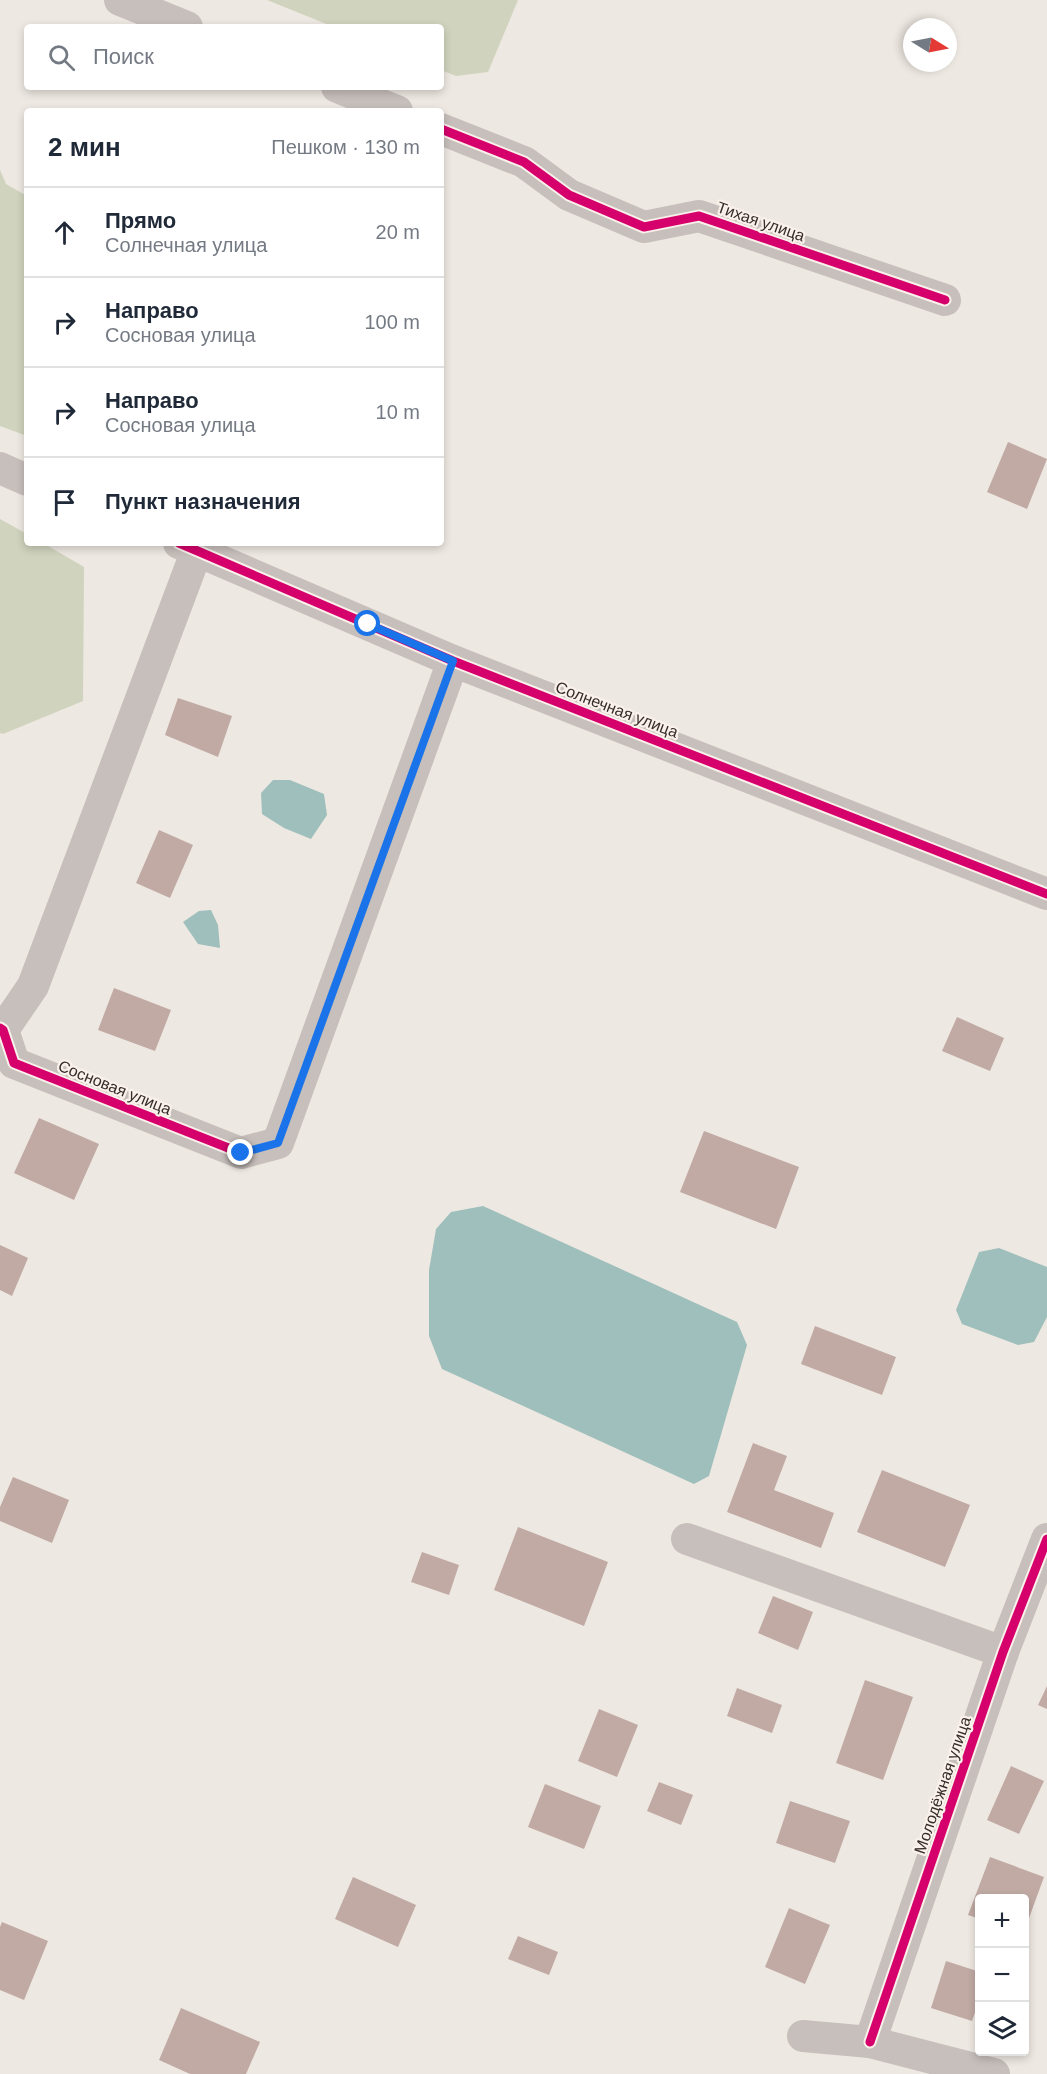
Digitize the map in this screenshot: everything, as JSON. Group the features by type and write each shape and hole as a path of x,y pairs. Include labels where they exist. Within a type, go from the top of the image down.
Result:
{"street":[{"path":"120,0 180,24"},
{"path":"344,90 390,108"},
{"name":"Тихая улица","path":"444,130 524,162 569,195 644,226 699,216 945,300"},
{"path":"0,468 24,479"},
{"path":"2,1029 33,986 188,547"},
{"name":"Солнечная улица","path":"188,547 453,661 1047,894"},
{"name":"Сосновая улица","path":"2,1029 14,1063 241,1153 278,1143 453,661"},
{"path":"687,1539 1003,1652"},
{"name":"Молодёжная улица","path":"870,2043 1003,1652 1040,1578 1047,1539"},
{"path":"803,2036 870,2043 994,2074"}],"green space":[{"path":"267,0 518,0 488,72 456,76 444,71 444,24 327,24"},
{"path":"0,170 6,184 24,194 24,435 0,426"},
{"path":"0,519 24,532 24,546 48,546 84,567 83,701 3,734 0,733"}],"water":[{"path":"273,780 290,780 324,794 327,815 311,839 284,828 262,814 261,793"},
{"path":"211,910 218,925 220,948 198,944 183,922 199,911"},
{"path":"483,1206 737,1322 747,1345 709,1476 694,1484 442,1369 429,1336 429,1270 436,1229 451,1212"},
{"path":"999,1248 1047,1267 1047,1317 1034,1342 1018,1345 962,1324 956,1310 979,1252"}],"building":[{"path":"1008,442 1047,459 1027,509 987,492"},
{"path":"178,698 232,716 218,757 165,735"},
{"path":"159,830 193,845 170,898 136,883"},
{"path":"114,988 171,1010 155,1051 98,1030"},
{"path":"957,1017 1004,1038 990,1071 942,1051"},
{"path":"39,1118 99,1144 74,1200 14,1173"},
{"path":"704,1131 799,1167 776,1229 680,1192"},
{"path":"0,1245 28,1258 12,1296 0,1290"},
{"path":"815,1326 896,1357 882,1395 801,1364"},
{"path":"753,1443 787,1456 774,1490 834,1513 821,1548 727,1512"},
{"path":"882,1470 970,1505 945,1567 857,1532"},
{"path":"13,1477 69,1500 52,1543 0,1521 0,1507"},
{"path":"518,1527 608,1562 584,1626 494,1590"},
{"path":"422,1552 459,1565 449,1595 411,1582"},
{"path":"773,1596 813,1612 798,1650 758,1633"},
{"path":"865,1680 913,1697 883,1780 836,1763"},
{"path":"1047,1686 1047,1709 1038,1705"},
{"path":"737,1688 782,1705 772,1733 727,1716"},
{"path":"599,1709 638,1725 617,1777 578,1761"},
{"path":"1011,1766 1044,1781 1019,1834 987,1820"},
{"path":"659,1782 693,1795 681,1825 647,1811"},
{"path":"545,1784 601,1806 584,1849 528,1827"},
{"path":"790,1801 850,1821 835,1863 776,1843"},
{"path":"990,1857 1044,1877 1029,1918 1029,1894 976,1894"},
{"path":"353,1877 416,1905 398,1947 335,1919"},
{"path":"975,1897 975,1917 968,1915"},
{"path":"789,1908 830,1925 805,1984 765,1967"},
{"path":"2,1922 48,1941 24,2000 0,1990 0,1927"},
{"path":"518,1936 558,1952 549,1975 508,1959"},
{"path":"946,1961 975,1970 975,2012 972,2021 931,2008"},
{"path":"181,2008 260,2042 246,2074 190,2074 159,2060"}],"cycle path":[{"path":"444,130 524,162 569,195 644,227 699,216 945,300"},
{"path":"186,546 453,661 1047,894"},
{"path":"0,1028 3,1030 14,1063 241,1153"},
{"path":"870,2042 1003,1652 1047,1539"}],"route":[{"path":"241,1153 278,1143 453,661 368,624"}]}
